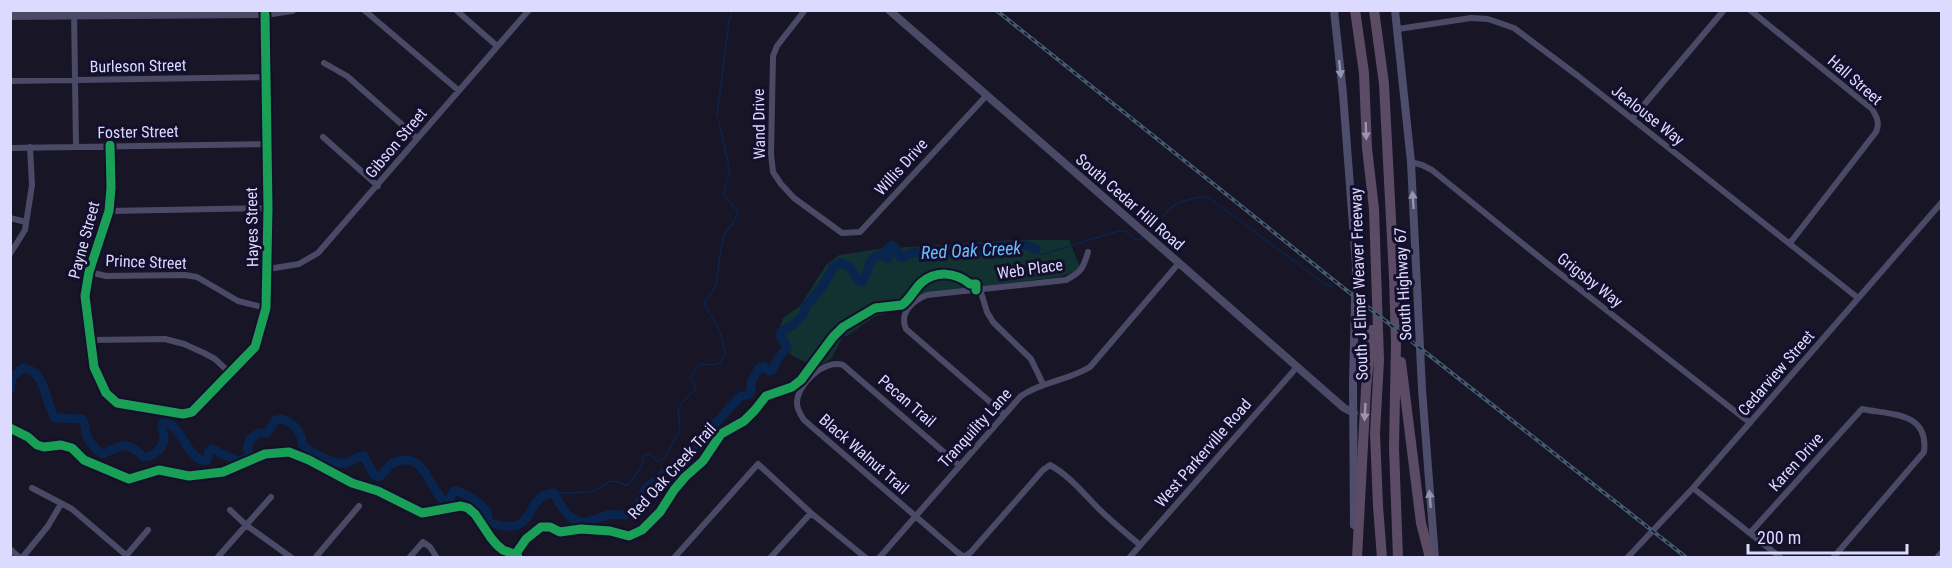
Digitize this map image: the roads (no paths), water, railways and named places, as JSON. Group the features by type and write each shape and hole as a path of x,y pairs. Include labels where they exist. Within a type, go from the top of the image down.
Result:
{"highway":[{"name":"South J Elmer Weaver Freeway","path":"1355,10 1364,73 1367,148 1374,208 1379,360 1375,433 1382,558"},
{"name":"South J Elmer Weaver Freeway","path":"1374,10 1384,84 1396,343 1394,448 1398,558"},
{"path":"1355,558 1366,389 1373,309 1377,291"},
{"path":"1396,343 1400,355 1421,523 1430,558"}],"main road":[{"path":"1334,10 1356,265 1353,382 1355,558"},
{"name":"South Highway 67","path":"1395,10 1411,162 1422,389 1435,558"}],"street":[{"path":"10,16 74,12 122,16 265,14 292,10"},
{"path":"364,10 458,90"},
{"path":"456,10 497,46"},
{"name":"Gibson Street","path":"268,269 299,264 318,253 529,10"},
{"name":"Wand Drive","path":"805,10 777,46 773,56 771,154 773,172 781,184 794,198 828,225"},
{"name":"South Cedar Hill Road","path":"889,10 1344,408 1354,413"},
{"path":"1632,119 1724,10"},
{"name":"Hall Street","path":"1750,10 1872,109 1878,118 1876,132 1790,243"},
{"path":"74,12 76,146"},
{"name":"Hayes Street","path":"192,412 255,347 266,308 268,208 265,14"},
{"name":"Jealouse Way","path":"1398,29 1471,18 1488,19 1524,34 1858,298"},
{"path":"324,63 347,76 417,138"},
{"name":"Burleson Street","path":"10,81 266,77"},
{"name":"Willis Drive","path":"828,225 842,233 860,232 987,95"},
{"path":"323,137 378,186"},
{"name":"Foster Street","path":"10,148 266,144"},
{"name":"Payne Street","path":"110,145 109,211 85,296 94,367 106,393 117,403 183,414 192,412"},
{"path":"10,254 25,230 32,185 30,147"},
{"name":"Grigsby Way","path":"1411,162 1432,170 1750,423"},
{"name":"Cedarview Street","path":"1627,558 1693,488 1941,202"},
{"path":"109,211 268,208"},
{"path":"10,218 26,222"},
{"name":"Web Place","path":"1004,414 906,329 903,321 904,313 920,298 927,295 1066,280 1083,268 1088,252"},
{"name":"Tranquility Lane","path":"879,558 1021,396 1043,384 1076,376 1090,367 1179,262"},
{"name":"Prince Street","path":"90,272 106,276 185,275 197,277 238,301 266,308"},
{"path":"980,289 987,312 993,322 1031,359 1043,384"},
{"path":"91,340 165,339 204,353 215,359 230,373"},
{"name":"Pecan Trail","path":"833,363 849,369 960,466"},
{"name":"Black Walnut Trail","path":"833,363 821,367 804,386 797,403 804,420 964,557"},
{"name":"West Parkerville Road","path":"1129,558 1297,367"},
{"name":"Karen Drive","path":"1750,533 1862,409 1897,414 1914,423 1923,434 1924,453 1833,558"},
{"path":"674,558 758,464 811,513 864,557"},
{"path":"964,557 1050,465 1080,489 1140,545"},
{"path":"32,488 72,509 126,557 148,530"},
{"path":"1693,488 1781,558"},
{"path":"218,558 271,497"},
{"path":"10,549 21,558 48,526 62,504"},
{"path":"315,558 359,506"},
{"path":"230,510 246,525 292,558"},
{"path":"770,558 811,513"},
{"path":"409,558 423,542 430,547 437,558"},
{"path":"1937,558 1941,552"}],"waterway":[{"path":"717,116 732,10"},
{"path":"553,493 592,491 611,481 627,486 641,468 644,455 650,454 660,461 665,457 679,432 678,410 683,401 696,389 695,383 690,379 695,370 702,364 720,363 725,353 720,332 704,303 716,286 725,234 738,212 723,194 730,171 719,122"},
{"name":"Red Oak Creek","path":"1150,231 1169,209 1180,202 1208,197 1332,287"},
{"name":"Red Oak Creek","path":"1036,249 1040,254 1044,254 1118,231 1125,231 1136,240 1144,238"},
{"name":"Red Oak Creek","path":"10,390 12,377 23,368 31,370 41,381 55,418 82,419 88,440 102,454 127,446 144,457 151,455 164,442 162,423 168,423 178,432 192,452 204,461 207,460 209,451 212,449 238,461 248,458 247,448 250,439 259,433 267,433 276,420 282,419 296,428 302,444 311,451 341,463 364,456 374,475 378,477 395,462 405,460 413,462 425,472 443,500 450,501 454,491 462,493 485,509 489,522 516,526 523,522 543,496 553,493 571,517 587,522 609,515 625,515 636,510 645,489 690,452 741,396 749,395 751,382 759,368 764,366 769,371 773,370 776,361 787,347 780,337 781,331 792,326 804,314 806,306 822,287 834,266 841,263 849,266 862,282 872,260 881,254 888,259 887,249 892,245 902,258 911,253 920,252 1025,245 1036,249"}],"railway":[{"path":"996,10 1331,278 1687,558"}]}
